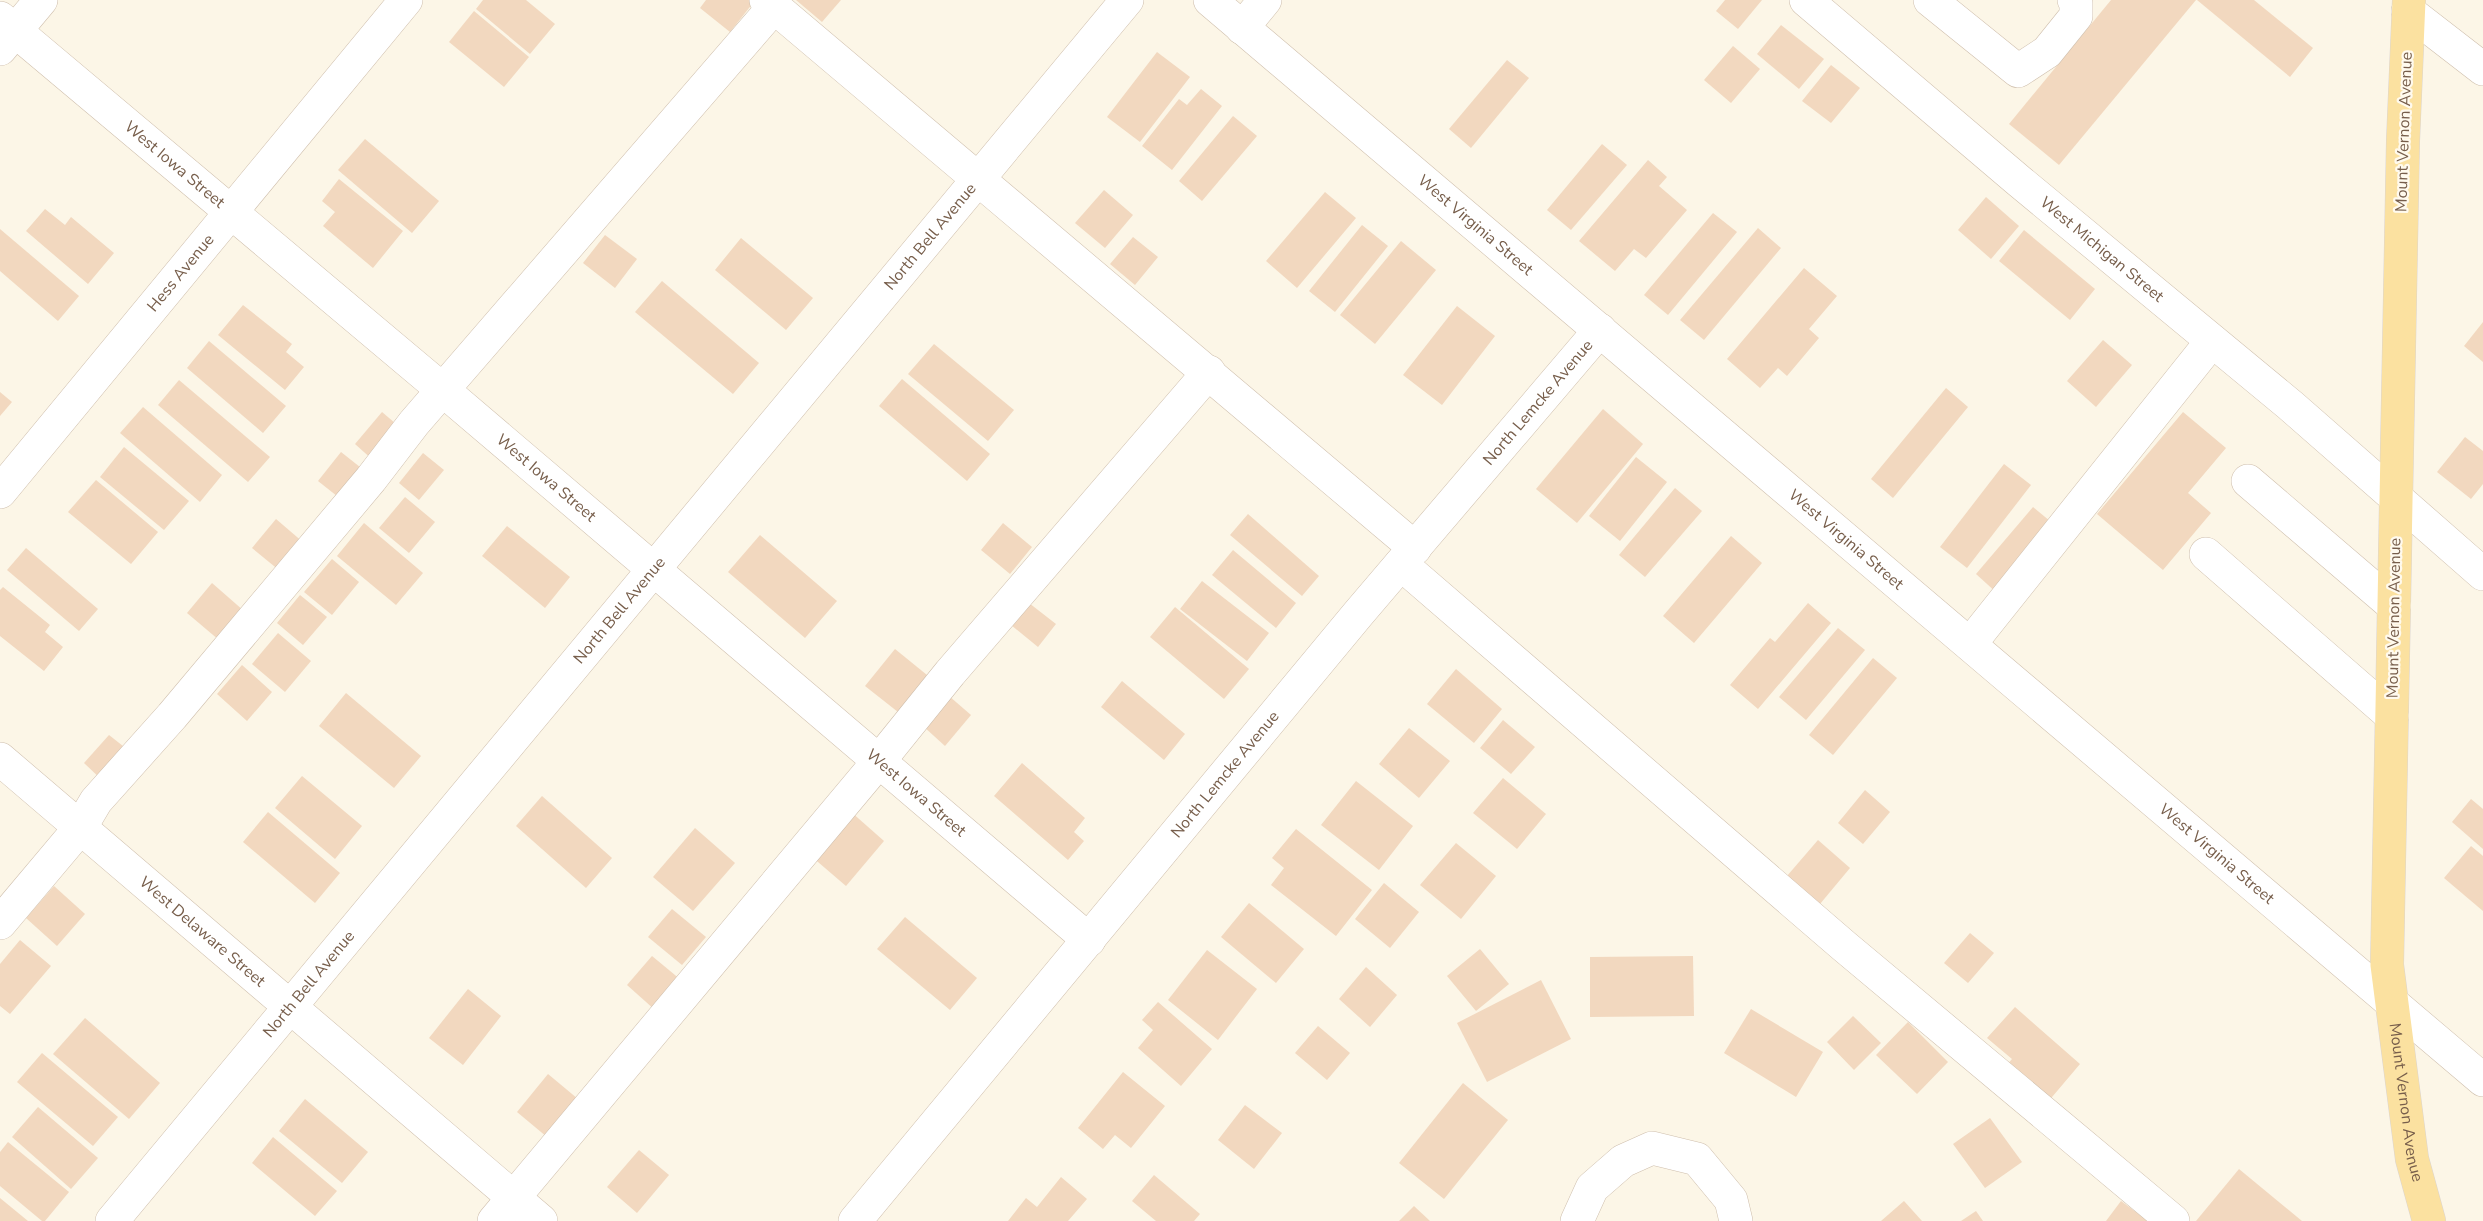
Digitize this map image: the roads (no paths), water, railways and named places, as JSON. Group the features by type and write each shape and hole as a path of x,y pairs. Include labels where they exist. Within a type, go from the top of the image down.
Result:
{"main road":[{"name":"Mount Vernon Avenue","path":"2409,5 2403,141 2387,965 2412,1160 2429,1221"}],"street":[{"path":"5,32 41,0"},
{"name":"Hess Avenue","path":"0,492 406,0"},
{"name":"North Bell Avenue","path":"112,1221 1127,0"},
{"name":"West Virginia Street","path":"1210,0 2483,1080"},
{"path":"1242,28 1265,0"},
{"name":"West Michigan Street","path":"1806,0 2212,341 2483,574"},
{"path":"1930,0 2018,71 2047,52 2076,16 2074,0"},
{"path":"0,923 80,828 96,801 172,716 371,478 414,423 444,391 770,3 1209,372 1408,556 1844,946 2173,1221"},
{"path":"2409,5 2483,69"},
{"name":"West Iowa Street","path":"5,32 230,212 444,391 1089,940"},
{"name":"North Lemcke Avenue","path":"855,1221 1408,556 1600,330"},
{"path":"1970,644 2212,341"},
{"path":"503,1209 879,761 950,673 1209,372"},
{"path":"2248,481 2394,606"},
{"path":"2206,554 2392,716"},
{"name":"West Delaware Street","path":"0,759 289,1007 503,1209 541,1221"},
{"path":"1577,1221 1592,1188 1623,1161 1652,1148 1697,1159 1731,1200 1736,1221"}]}
